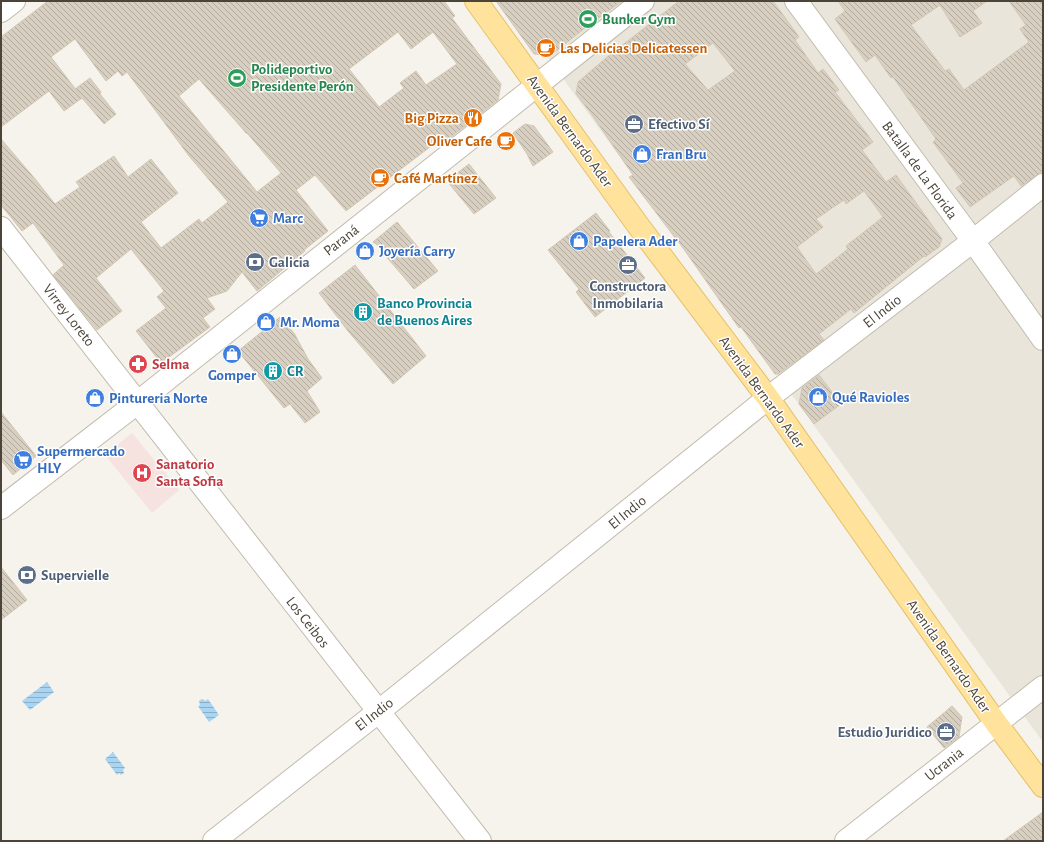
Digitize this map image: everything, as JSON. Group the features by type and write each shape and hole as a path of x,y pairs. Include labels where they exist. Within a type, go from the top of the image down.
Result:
{"main road":[{"name":"Avenida Bernardo Ader","path":"476,1 637,224 768,398 996,723 1043,786"}],"street":[{"path":"1,12 14,1"},
{"name":"Paraná","path":"1,508 137,403 643,1"},
{"name":"Batalla de La Florida","path":"796,1 973,241 1043,339"},
{"name":"El Indio","path":"214,841 378,712 768,398 973,241 1043,185"},
{"name":"Virrey Loreto","path":"1,228 137,403"},
{"name":"Los Ceibos","path":"137,403 480,841"},
{"name":"Ucrania","path":"846,841 1043,687"}],"shaded area":[{"path":"507,1 1043,1 1043,742"},
{"name":"Sanatorio Santa Sofia","path":"132,433 179,490 152,513 105,455"}],"water":[{"path":"47,682 54,692 30,710 22,701"},
{"path":"203,699 205,701 208,699 219,715 209,722 198,706 200,705 199,701"},
{"path":"113,752 125,768 123,770 124,773 121,775 119,773 117,775 105,759"}],"building":[{"path":"48,1 444,1 455,16 452,18 501,84 498,100 446,141 443,137 346,211 315,175 296,190 328,231 257,291 242,272 227,291 207,298 215,309 203,318 210,327 161,363 136,331 166,308 157,297 164,291 131,249 96,278 122,311 97,330 53,275 64,265 33,223 22,231 1,205 1,139 55,204 80,187 76,182 114,156 128,177 151,159 178,193 141,222 161,248 199,219 202,223 228,202 189,156 127,72 122,76 118,71 106,81 75,39 51,57 75,89 90,78 101,92 100,94 116,114 104,124 82,98 64,111 49,91 1,127 1,37","holes":["398,32 411,49 433,32 457,64 426,85 416,71 400,83 404,88 379,107 349,69","199,79 281,173 257,192 179,96"]},
{"path":"496,1 622,1 551,55 534,54"},
{"path":"679,1 773,1 799,37 795,40 818,73 823,69 839,90 835,92 873,142 862,150 886,182 896,175 942,239 939,247 925,257 924,256 854,313 851,309 819,334 824,340 778,374 775,374 741,327 739,328 676,238 629,177 633,175 576,94 578,82 606,58","holes":["713,43 735,71 708,90 685,64","864,191 883,217 846,246 848,249 816,274 797,247 823,227 816,219 844,200 846,204"]},
{"path":"838,1 987,1 973,11 982,23 960,37 940,5 911,25 945,71 949,69 964,90 1029,42 1020,29 1026,25 1009,1 1043,1 1043,171 1021,186 1014,176 970,207 956,188 963,183 933,142 936,139 893,77 891,78 875,55 866,62 835,19 845,11"},
{"path":"525,124 534,126 553,152 533,166 513,133"},
{"path":"469,164 496,198 474,214 447,181"},
{"path":"596,213 645,278 595,317 576,292 579,289 548,250"},
{"path":"397,222 438,271 414,289 378,247 379,246 373,242"},
{"name":"Banco Provincia de Buenos Aires","path":"355,265 426,356 393,384 348,331 319,293"},
{"name":"CR","path":"280,317 294,333 308,359 322,378 307,391 320,412 305,423 290,404 284,408 238,351"},
{"name":"Qué Ravioles","path":"819,375 841,404 814,424 799,404 802,388"},
{"path":"1,412 36,456 13,475 1,460"},
{"path":"1,567 27,600 1,620"},
{"name":"Estudio Juridico","path":"952,706 962,717 959,737 944,748 927,727"},
{"path":"1043,812 1043,841 1003,841"}],"place":[{"name":"Bunker Gym","path":"588,19"},
{"name":"Las Delicias Delicatessen","path":"546,48"},
{"name":"Polideportivo Presidente Perón","path":"237,78"},
{"name":"Big Pizza","path":"473,118"},
{"name":"Efectivo Sí","path":"634,124"},
{"name":"Oliver Cafe","path":"506,141"},
{"name":"Fran Bru","path":"642,154"},
{"name":"Café Martínez","path":"380,178"},
{"name":"Marc","path":"259,218"},
{"name":"Papelera Ader","path":"579,241"},
{"name":"Joyería Carry","path":"365,251"},
{"name":"Galicia","path":"255,262"},
{"name":"Constructora Inmobilaria","path":"628,265"},
{"name":"Banco Provincia de Buenos Aires","path":"363,312"},
{"name":"Mr. Moma","path":"266,322"},
{"name":"Gomper","path":"232,354"},
{"name":"Selma","path":"138,364"},
{"name":"CR","path":"273,371"},
{"name":"Qué Ravioles","path":"818,397"},
{"name":"Pintureria Norte","path":"95,398"},
{"name":"Supermercado HLY","path":"23,460"},
{"name":"Sanatorio Santa Sofia","path":"142,473"},
{"name":"Supervielle","path":"27,575"},
{"name":"Estudio Juridico","path":"946,732"}]}
